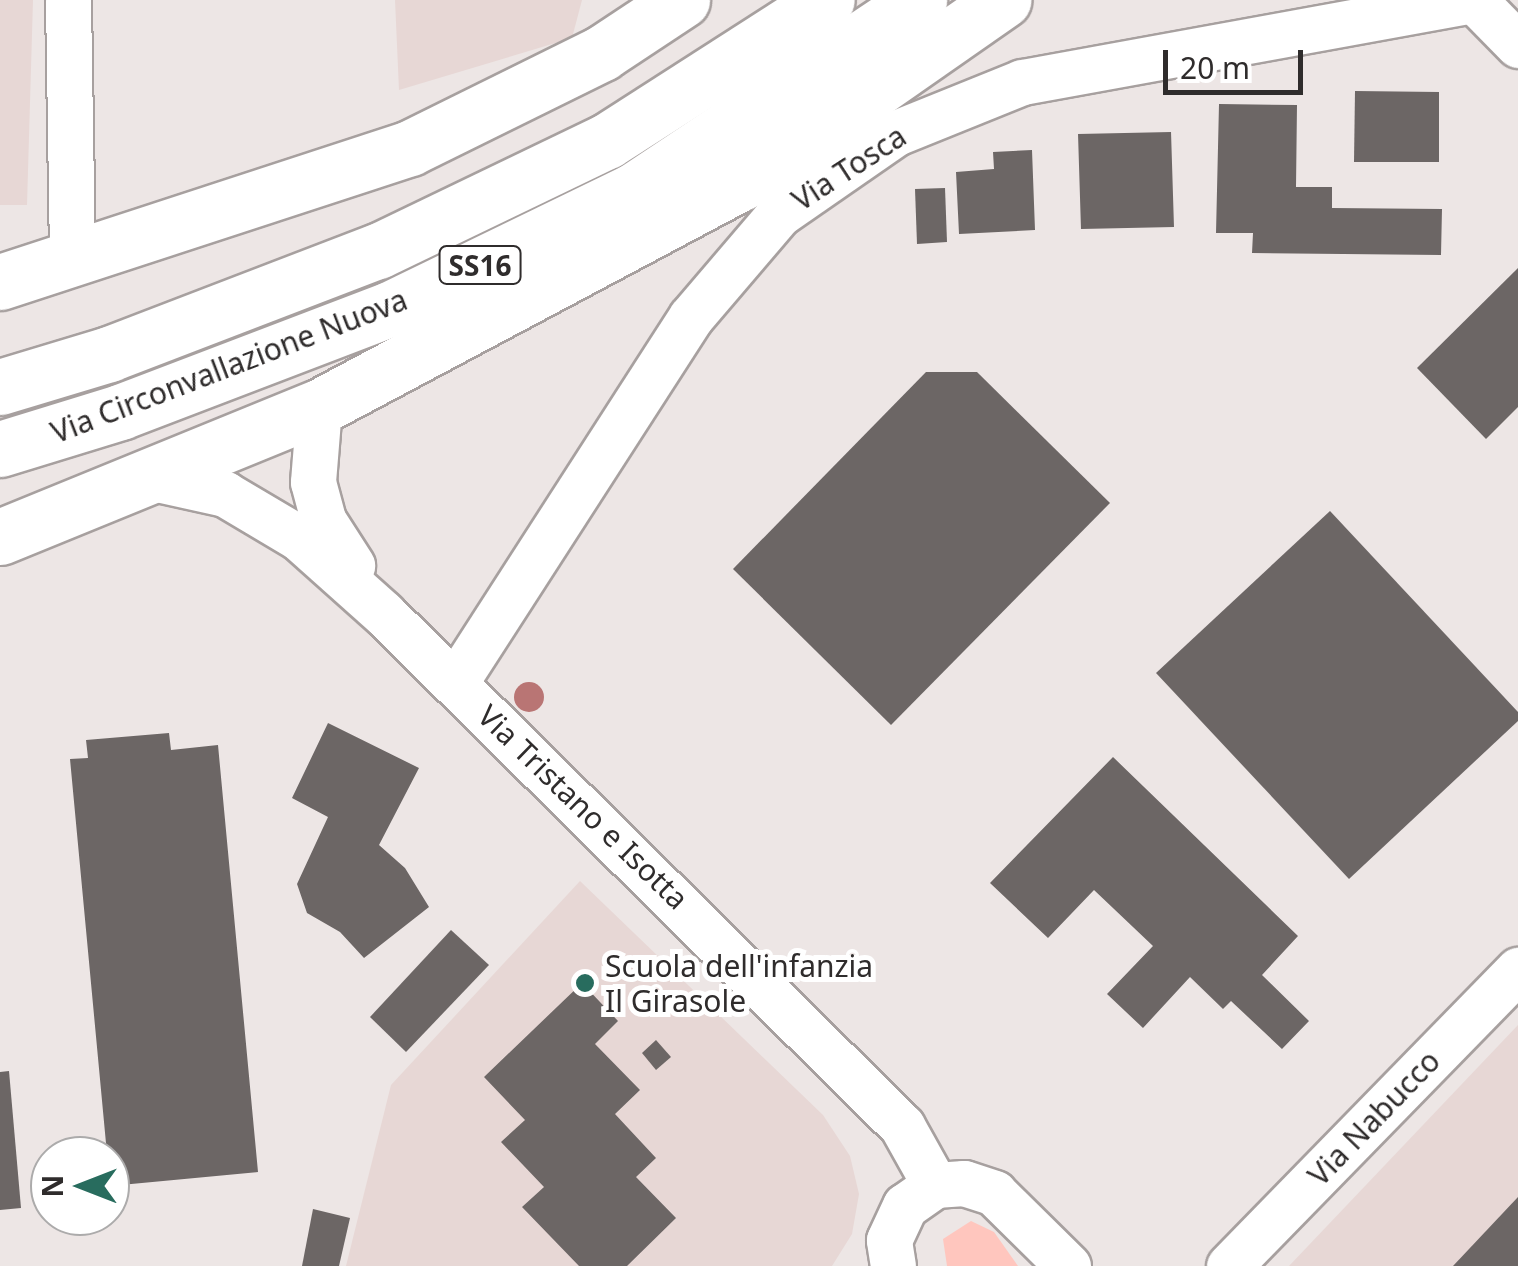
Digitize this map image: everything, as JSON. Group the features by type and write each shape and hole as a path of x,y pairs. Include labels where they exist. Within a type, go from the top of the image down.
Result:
{"main road":[{"path":"0,282 410,148 602,54 682,0"},
{"name":"Via Circonvallazione Nuova","path":"0,387 109,354 378,250 607,141 827,0"},
{"name":"Via Circonvallazione Nuova","path":"0,448 120,412 390,309 633,191 919,0"},
{"path":"0,538 320,408 741,183 1003,0"}],"street":[{"path":"68,0 72,261"},
{"path":"1474,0 1518,44"},
{"name":"Via Tosca","path":"455,683 692,317 779,214 896,133 1022,82 1474,0"},
{"name":"Via Tristano e Isotta","path":"320,408 313,482 322,520 383,613"},
{"name":"Via Tristano e Isotta","path":"153,478 225,494 299,538 383,613 902,1126 934,1186"},
{"name":"Via Nabucco","path":"1229,1266 1518,970"},
{"path":"893,1266 889,1240 905,1206 934,1186 964,1183 994,1193 1068,1266"}],"shaded area":[{"path":"0,0 33,0 27,205 0,205"},
{"path":"395,0 582,0 572,38 399,90"},
{"name":"Scuola dell'infanzia Il Girasole","path":"580,881 823,1115 850,1156 859,1194 852,1234 832,1266 346,1266 391,1085"},
{"path":"1518,1025 1518,1266 1289,1266"},
{"path":"971,1221 994,1232 1018,1266 947,1266 943,1239"}],"building":[{"path":"1355,91 1439,92 1439,162 1354,162"},
{"path":"1219,104 1297,105 1296,187 1332,187 1332,208 1442,209 1441,255 1252,253 1253,233 1216,233"},
{"path":"1171,132 1174,227 1081,229 1078,134"},
{"path":"1032,150 1035,230 959,234 956,172 994,169 993,152"},
{"path":"945,188 947,242 917,244 915,189"},
{"path":"1518,268 1518,407 1486,439 1417,368"},
{"path":"926,372 977,372 1110,503 891,725 733,569"},
{"path":"1330,511 1518,712 1518,721 1349,879 1156,673"},
{"path":"328,723 419,768 379,845 405,868 429,907 364,958 340,932 307,913 297,884 328,817 292,798"},
{"path":"169,733 171,750 218,745 258,1172 130,1184 130,1136 105,1136 70,759 88,758 86,740"},
{"path":"1113,757 1298,936 1262,975 1309,1021 1282,1049 1231,1001 1223,1009 1190,977 1143,1028 1107,994 1153,946 1094,890 1048,938 990,883"},
{"path":"451,930 489,965 406,1052 370,1017"},
{"path":"582,983 618,1021 595,1044 640,1090 615,1114 656,1158 636,1177 676,1218 627,1266 579,1266 522,1207 544,1187 501,1142 525,1120 484,1077"},
{"path":"656,1040 671,1057 656,1070 642,1053"},
{"path":"9,1071 21,1208 0,1210 0,1072"},
{"path":"1518,1197 1518,1266 1453,1266"},
{"path":"313,1209 350,1218 339,1266 302,1266"}],"place":[{"name":"Scuola dell'infanzia Il Girasole","path":"585,983"}]}
